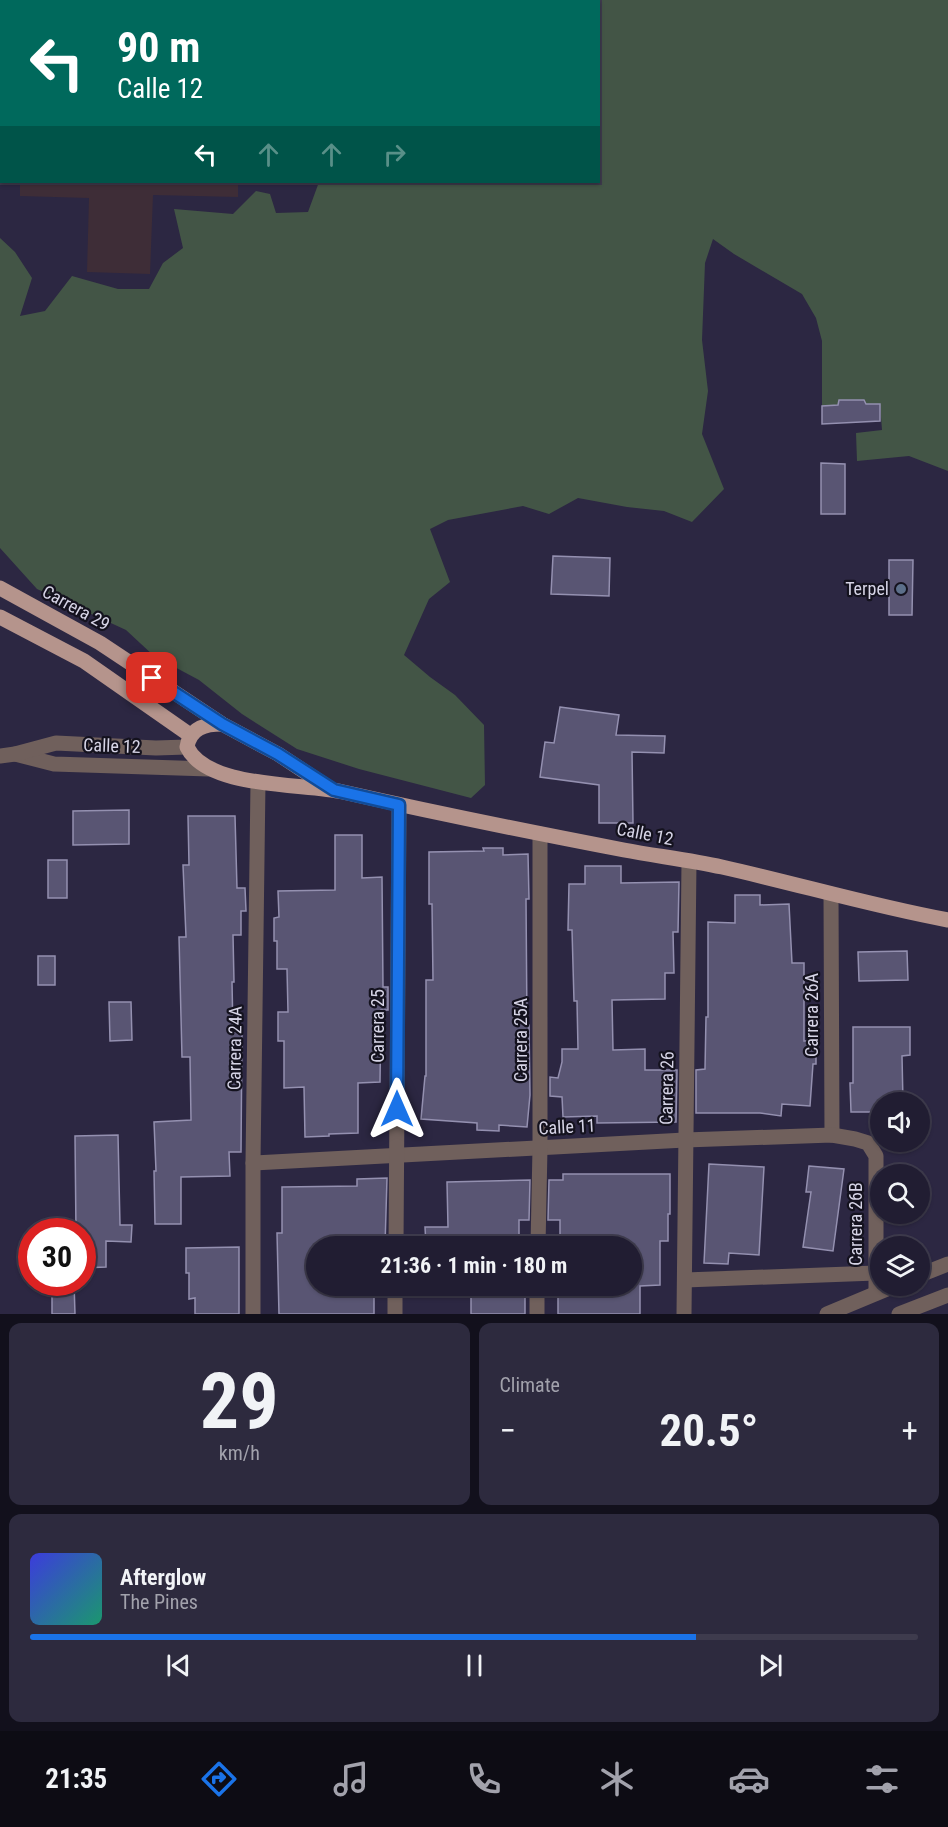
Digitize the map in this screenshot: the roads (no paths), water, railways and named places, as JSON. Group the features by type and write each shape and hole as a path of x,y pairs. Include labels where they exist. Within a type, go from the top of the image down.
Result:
{"main road":[{"name":"Carrera 29","path":"0,588 100,643 222,724 278,754 334,790"},
{"path":"0,617 84,661 189,741 196,760 209,769 272,785 334,790"},
{"path":"189,741 199,728 208,724 222,724"},
{"name":"Calle 12","path":"334,790 540,834 720,867 900,911 948,920"}],"street":[{"name":"Calle 12","path":"7,755 56,743 156,748 189,741"},
{"name":"Calle 12","path":"7,755 54,764 209,769"},
{"name":"Carrera 24A","path":"253,1314 258,782"},
{"name":"Carrera 25","path":"396,1236 399,805"},
{"name":"Carrera 25A","path":"538,1236 540,834"},
{"name":"Carrera 26","path":"684,1314 689,862"},
{"name":"Carrera 26A","path":"831,894 832,1135"},
{"name":"Calle 11","path":"253,1163 686,1140 832,1135 868,1143 876,1156"},
{"name":"Carrera 26B","path":"876,1156 876,1236"},
{"path":"930,1271 948,1264"},
{"path":"685,1280 870,1273"},
{"path":"899,1314 948,1295"},
{"path":"395,1296 395,1314"},
{"path":"537,1296 537,1314"},
{"path":"827,1314 870,1296"}],"place":[{"name":"Terpel","path":"901,589"}]}
